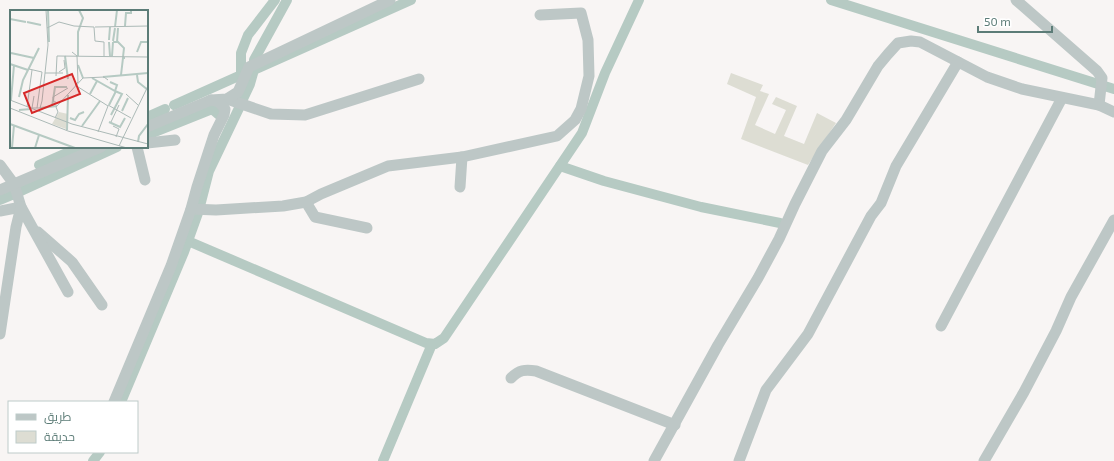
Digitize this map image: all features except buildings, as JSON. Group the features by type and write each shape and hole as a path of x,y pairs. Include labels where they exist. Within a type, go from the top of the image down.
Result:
{"street":[{"path":"227,99 238,92 249,67 390,0"},
{"path":"1016,0 1097,71 1102,78 1099,105"},
{"path":"191,209 216,210 283,206 306,202 321,194 388,166 462,157 557,136 576,120 581,109 589,76 588,40 581,13 540,15"},
{"path":"654,461 718,345 758,278 779,239 822,151 846,120 878,66 898,43 911,41 929,46 987,77 1015,87 1099,105 1114,112"},
{"path":"739,461 766,390 808,334 872,216 881,203 896,166 958,62"},
{"path":"148,127 211,100 227,99 271,114 305,115 419,79"},
{"path":"941,326 1062,98"},
{"path":"114,401 171,266 191,209 214,135 224,115 225,109 219,102 211,100"},
{"path":"148,143 175,140"},
{"path":"0,190 99,148"},
{"path":"137,148 145,180"},
{"path":"460,187 462,157"},
{"path":"0,165 14,184 21,207 68,292"},
{"path":"306,202 315,217 368,228"},
{"path":"0,211 21,207"},
{"path":"0,334 16,227 21,207"},
{"path":"984,461 1024,392 1056,331 1071,297 1114,220"},
{"path":"32,226 72,262 102,305"},
{"path":"511,378 517,372 525,369 536,371 675,425"}],"green space":[{"path":"731,73 763,85 760,91 769,94 755,125 775,134 786,110 772,104 776,97 797,106 784,136 804,144 817,113 836,123 808,165 741,139 756,97 727,84"}],"waterway":[{"path":"174,105 241,75 241,53 248,35 275,0"},
{"path":"254,60 287,0"},
{"path":"242,101 250,84 254,70 411,0"},
{"path":"188,241 426,343 435,344 444,338 582,133 605,73 639,0"},
{"path":"831,0 1114,89"},
{"path":"200,206 209,171 240,106"},
{"path":"148,117 165,109"},
{"path":"148,135 212,109 219,115"},
{"path":"39,165 78,148"},
{"path":"21,191 115,148"},
{"path":"560,166 604,181 701,207 780,223"},
{"path":"0,200 12,195"},
{"path":"121,401 184,252 198,213"},
{"path":"383,461 432,344"},
{"path":"93,461 99,453"}]}
